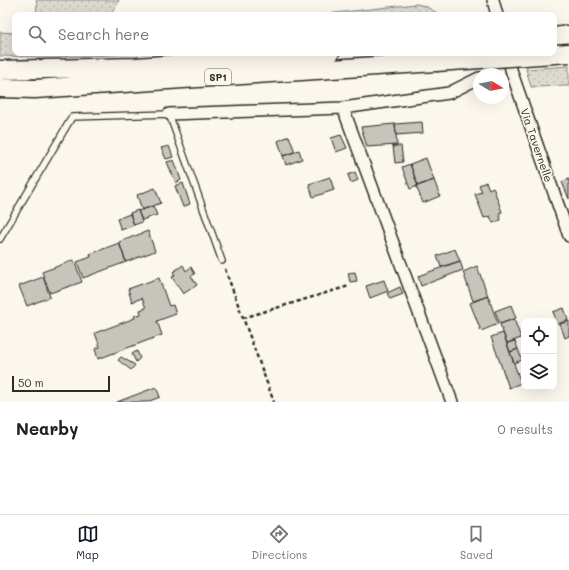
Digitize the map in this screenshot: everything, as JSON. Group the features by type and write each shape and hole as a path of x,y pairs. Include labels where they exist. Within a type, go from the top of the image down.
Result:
{"highway":[{"path":"557,36 569,35"},
{"name":"SP1","path":"557,54 569,53"},
{"name":"SP1","path":"0,70 136,67 288,56"},
{"name":"SP1","path":"0,88 35,90 525,56"},
{"path":"0,99 35,90"}],"street":[{"path":"493,0 496,12"},
{"name":"Via Tavernelle","path":"507,56 508,68"},
{"name":"Via Tavernelle","path":"509,77 569,236"},
{"path":"169,114 343,108 449,93 473,81"},
{"path":"343,108 452,402"}],"lane":[{"path":"0,239 72,117 169,114 222,261"}],"path":[{"path":"222,261 274,402"},
{"path":"243,318 349,286"}],"shaded area":[{"path":"36,0 119,0 112,12 36,12"},
{"path":"416,4 425,6 436,12 344,12"},
{"path":"0,32 12,33 12,56 74,56 37,57 0,56"},
{"path":"569,66 569,86 531,87 526,69"}],"building":[{"path":"422,122 423,133 396,135 395,124"},
{"path":"395,124 397,145 367,147 361,127"},
{"path":"341,135 347,148 336,152 331,138"},
{"path":"289,136 295,152 283,156 278,141"},
{"path":"169,146 173,157 166,159 161,148"},
{"path":"393,146 401,146 403,162 395,163"},
{"path":"299,150 302,159 286,165 283,156"},
{"path":"426,158 434,180 418,186 410,164"},
{"path":"174,160 181,180 176,183 167,162"},
{"path":"410,164 418,186 410,189 402,167"},
{"path":"355,172 358,180 351,183 348,175"},
{"path":"330,177 334,190 313,197 309,184"},
{"path":"569,179 569,199 562,182"},
{"path":"434,180 440,196 423,203 416,186"},
{"path":"486,182 489,189 493,187 502,212 499,213 501,220 493,223 490,216 484,218 475,194 482,192 479,185"},
{"path":"183,183 190,204 183,207 175,186"},
{"path":"155,188 161,203 142,210 137,195"},
{"path":"153,206 157,215 142,220 138,211"},
{"path":"138,210 142,222 134,225 130,213"},
{"path":"130,214 134,225 121,230 117,219"},
{"path":"148,231 155,251 126,262 119,242"},
{"path":"119,243 126,262 83,278 77,262 91,257 90,254"},
{"path":"455,249 460,261 441,267 437,256"},
{"path":"74,260 82,282 50,293 42,272"},
{"path":"460,261 463,270 421,286 418,276"},
{"path":"183,265 186,271 191,267 195,274 191,276 197,285 183,294 172,277 175,275 173,272"},
{"path":"477,266 488,296 473,301 463,272"},
{"path":"355,272 357,281 350,282 348,273"},
{"path":"43,277 50,297 27,306 19,286"},
{"path":"159,278 169,306 173,305 176,314 157,321 162,335 98,359 95,349 100,347 95,333 135,318 134,316 141,314 140,310 146,308 142,298 132,302 128,289"},
{"path":"384,280 388,291 370,298 366,286"},
{"path":"400,287 403,294 390,299 387,293"},
{"path":"488,296 498,324 481,331 470,303"},
{"path":"511,305 516,318 500,324 495,311"},
{"path":"564,308 568,320 558,324 557,318 556,318 553,312"},
{"path":"514,319 521,338 507,343 500,324"},
{"path":"569,321 569,336 565,338 560,324"},
{"path":"503,333 521,383 509,388 491,337"},
{"path":"515,341 518,349 510,352 507,343"},
{"path":"518,349 521,360 514,363 510,352"},
{"path":"137,351 140,358 136,362 132,354"},
{"path":"121,357 135,365 131,370 118,360"},
{"path":"156,387 160,397 147,402 117,402"}]}
